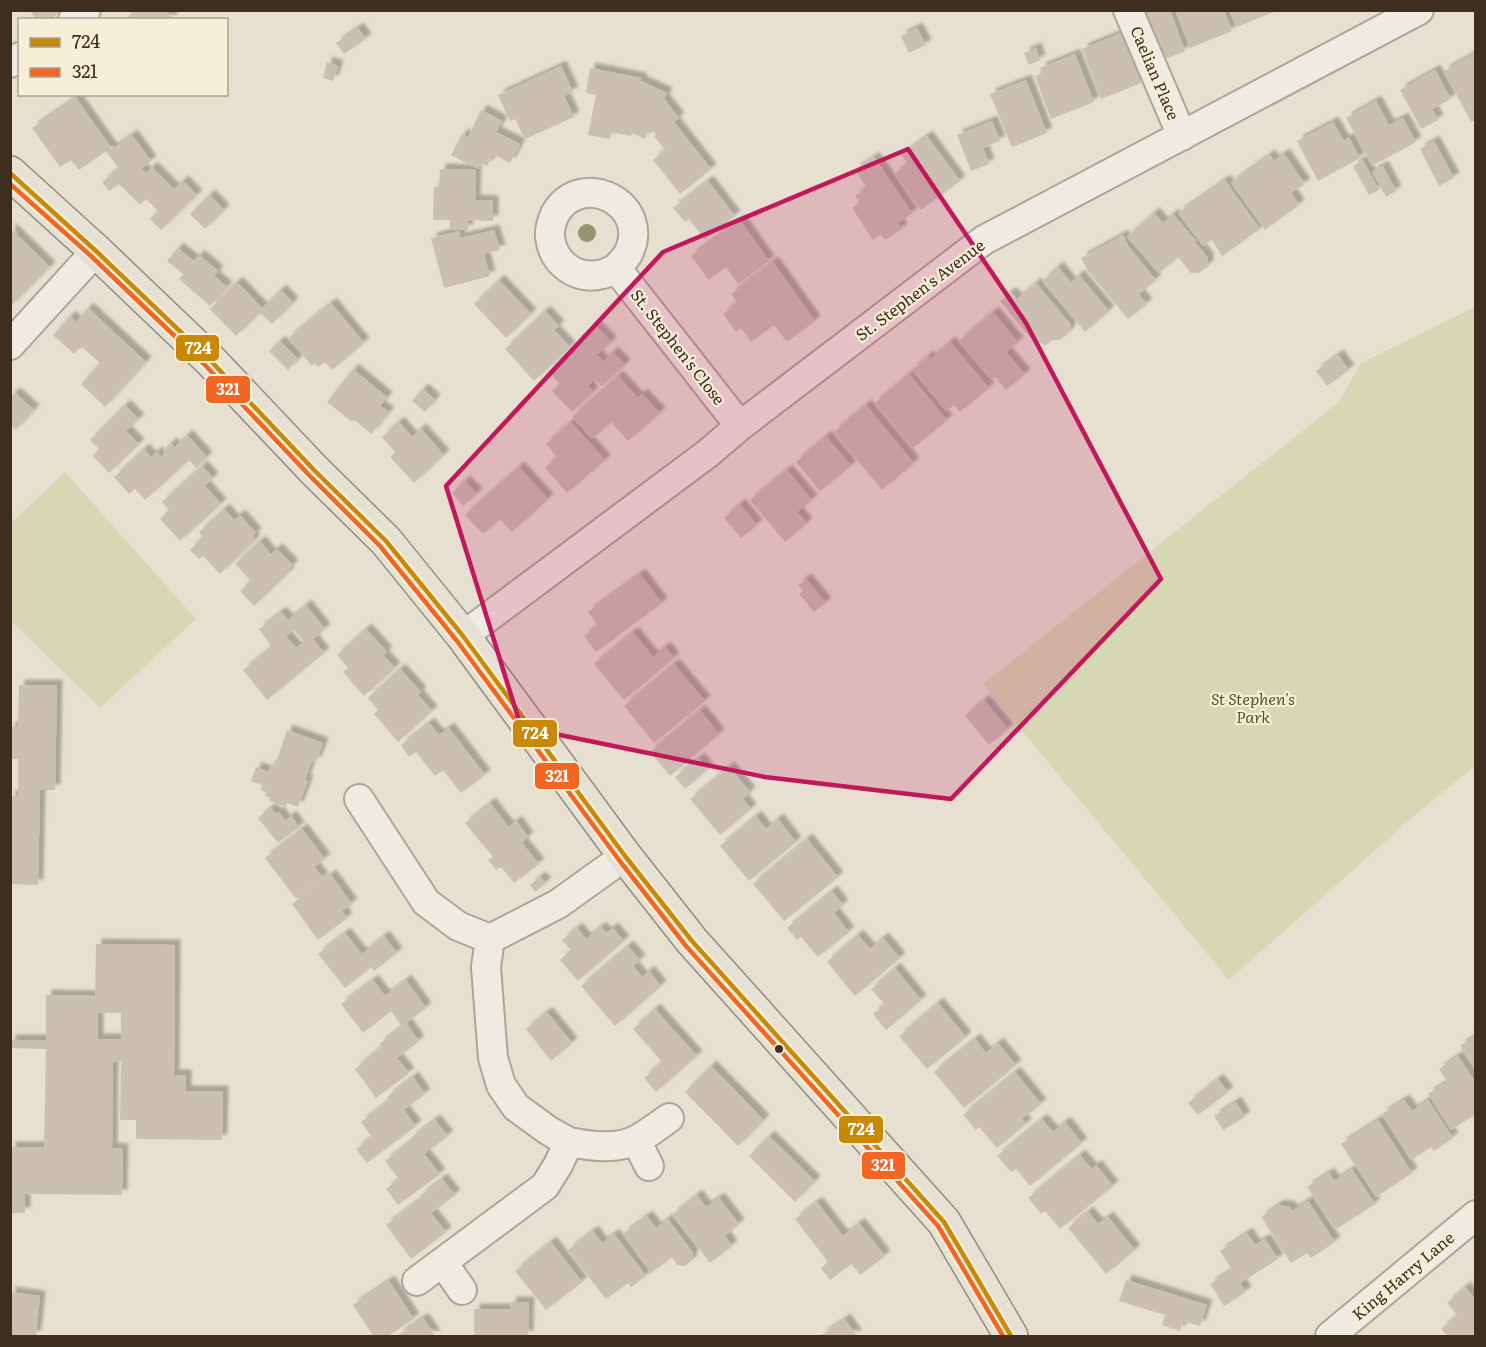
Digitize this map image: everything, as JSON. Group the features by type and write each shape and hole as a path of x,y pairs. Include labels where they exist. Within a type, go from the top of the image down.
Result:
{"main road":[{"path":"10,173 209,359 314,470 386,541 463,636 625,856 692,941 944,1222 1011,1336"}],"street":[{"name":"Caelian Place","path":"1128,10 1182,136"},
{"name":"St. Stephen's Avenue","path":"463,636 707,454 740,426 984,240 1419,10"},
{"path":"10,345 96,251"},
{"name":"St. Stephen's Close","path":"616,268 740,426"},
{"path":"359,799 426,902 458,926 490,939 558,904 625,856"},
{"path":"490,939 486,967 494,1058 501,1084 516,1107 549,1131 569,1142 592,1146 622,1145 636,1140 669,1118"},
{"path":"636,1140 649,1166"},
{"path":"417,1281 545,1186 569,1142"},
{"name":"King Harry Lane","path":"1330,1336 1476,1215"},
{"path":"443,1263 462,1290"}],"highlighted area":[{"path":"908,149 1026,323 1161,579 951,799 765,777 521,727 446,486 663,252"}],"green space":[{"name":"St Stephen's Park","path":"1475,307 1475,766 1415,815 1229,980 983,684 1339,402 1361,363"},
{"path":"65,472 196,619 100,708 11,621 11,523"}],"building":[{"path":"29,10 62,10 52,18 35,18"},
{"path":"137,10 166,10 172,18 127,18"},
{"path":"1137,10 1170,10 1185,51 1158,62"},
{"path":"1175,10 1224,10 1232,31 1190,48"},
{"path":"1229,10 1277,10 1277,11 1236,27"},
{"path":"358,28 366,39 344,54 336,43"},
{"path":"917,28 926,45 909,53 901,36"},
{"path":"1121,33 1141,83 1101,99 1082,49"},
{"path":"1036,48 1040,60 1029,65 1024,53"},
{"path":"1476,53 1476,120 1471,122 1444,71"},
{"path":"1075,54 1094,102 1051,119 1035,76 1042,73 1040,68"},
{"path":"327,62 338,66 333,81 323,78"},
{"path":"561,66 573,92 564,96 574,117 525,139 515,119 510,121 498,95"},
{"path":"590,68 641,78 641,81 667,93 664,99 679,118 674,122 711,169 680,194 653,160 665,150 651,128 645,139 632,133 631,136 611,132 610,139 588,135 596,95 586,93"},
{"path":"1435,70 1451,99 1432,109 1438,120 1421,129 1400,90"},
{"path":"1026,80 1047,133 1012,147 990,94"},
{"path":"76,98 112,149 132,135 151,161 141,169 146,173 152,167 174,189 183,181 197,195 161,230 150,219 158,211 146,199 140,205 119,184 109,191 102,182 119,169 106,151 79,170 71,160 60,167 32,128"},
{"path":"1376,101 1389,125 1403,118 1416,142 1372,166 1346,118"},
{"path":"481,110 502,121 496,132 520,144 510,163 493,154 487,166 481,163 478,169 451,155 462,134 468,137"},
{"path":"992,121 1000,141 983,148 989,164 971,171 957,135"},
{"path":"1333,122 1344,141 1349,138 1360,158 1318,181 1297,141"},
{"path":"927,136 960,181 921,210 895,174 908,164 901,155"},
{"path":"1434,141 1454,178 1439,186 1420,149"},
{"path":"1284,154 1305,184 1291,193 1299,205 1265,230 1231,183 1270,155 1274,161"},
{"path":"874,157 912,213 898,223 902,229 885,240 881,234 873,240 852,208 860,203 855,196 867,188 855,170"},
{"path":"1363,160 1379,190 1369,195 1353,166"},
{"path":"1383,166 1396,191 1386,197 1372,172"},
{"path":"440,169 476,170 475,200 493,201 493,221 468,220 468,230 450,229 450,220 433,220 434,187 439,187"},
{"path":"1225,180 1260,229 1222,256 1212,240 1203,246 1178,213"},
{"path":"708,181 735,216 705,240 689,219 685,222 673,208"},
{"path":"210,195 224,210 205,229 190,214"},
{"path":"1154,213 1163,223 1173,214 1208,258 1208,266 1199,273 1191,273 1178,257 1159,273 1127,237"},
{"path":"740,220 769,261 738,284 726,267 709,280 691,256"},
{"path":"10,228 50,267 10,307"},
{"path":"494,230 500,250 484,254 490,276 444,288 431,238 459,231 460,238"},
{"path":"1123,235 1129,247 1156,280 1139,294 1147,304 1128,319 1088,271 1081,258"},
{"path":"178,248 194,261 199,255 218,271 214,276 227,287 210,306 179,279 183,274 167,261"},
{"path":"773,262 815,321 787,342 774,325 751,342 741,328 736,332 723,314 738,303 731,294"},
{"path":"1058,267 1071,283 1079,275 1109,311 1085,332 1042,281"},
{"path":"499,280 531,314 506,338 474,304"},
{"path":"237,282 262,308 281,290 293,303 272,324 260,313 236,336 210,309"},
{"path":"1036,283 1071,325 1069,332 1060,340 1052,340 1045,346 1041,342 1036,345 1000,301 1011,292 1017,299"},
{"path":"331,303 364,343 332,370 325,362 318,367 315,363 312,366 288,338"},
{"path":"88,308 146,362 105,407 81,384 100,363 81,346 74,354 53,335 70,316 76,322"},
{"path":"545,311 559,326 554,330 570,347 534,381 505,349"},
{"path":"993,312 1018,342 1006,352 1025,374 1006,390 995,377 992,380 959,341"},
{"path":"596,326 611,342 597,355 603,362 613,352 625,365 602,386 595,379 588,386 593,392 572,412 552,391 560,384 548,372"},
{"path":"280,341 298,359 288,370 269,351"},
{"path":"950,342 989,388 960,412 954,405 946,411 912,370 928,356 931,359"},
{"path":"1338,355 1349,370 1327,386 1316,371"},
{"path":"353,369 387,397 380,406 389,412 371,434 327,402"},
{"path":"909,374 947,420 913,448 875,403"},
{"path":"618,376 638,398 642,394 660,413 628,441 611,422 592,439 572,417"},
{"path":"423,389 435,400 425,412 412,401"},
{"path":"15,393 34,410 16,430 10,424 10,397"},
{"path":"125,405 139,419 126,431 139,444 109,473 93,456 99,449 90,440"},
{"path":"866,405 914,463 882,490 834,432"},
{"path":"399,422 412,437 421,429 444,455 414,483 390,457 395,452 382,437"},
{"path":"571,422 605,460 567,493 545,468 557,457 546,444"},
{"path":"187,435 207,457 196,468 189,460 145,500 135,489 129,494 114,477 144,449 151,457 157,452 161,457 165,453 163,451 171,443 175,447"},
{"path":"826,436 851,466 820,491 796,462"},
{"path":"202,466 213,478 205,486 221,504 180,541 160,519 169,510 162,502"},
{"path":"519,467 548,499 512,532 500,519 483,534 465,515"},
{"path":"787,470 812,500 797,512 807,523 785,542 750,500"},
{"path":"465,481 477,494 463,506 452,493"},
{"path":"740,504 757,525 741,538 724,518"},
{"path":"224,509 234,520 240,515 256,533 252,537 255,540 220,574 203,556 199,559 190,550 203,537 199,532"},
{"path":"260,541 271,554 277,549 293,565 288,570 289,572 254,606 240,591 251,581 235,564"},
{"path":"640,574 662,603 596,652 584,636 598,626 588,612"},
{"path":"806,579 826,603 814,612 799,594 803,591 798,585"},
{"path":"306,605 325,629 313,639 324,653 267,700 243,670 272,647 259,629 281,612 288,620","holes":["294,630 304,642 296,648 286,636"]},
{"path":"366,629 387,652 383,655 395,668 364,696 343,672 348,668 337,655"},
{"path":"633,632 653,657 665,647 674,658 624,700 594,664"},
{"path":"674,664 705,701 654,743 624,706"},
{"path":"400,669 421,692 418,695 432,711 398,742 374,714 378,710 368,698"},
{"path":"19,685 57,685 55,790 40,790 38,885 10,884 10,796 18,796 18,759 10,759 10,727 18,727"},
{"path":"984,700 1008,729 989,745 965,716"},
{"path":"700,710 719,734 670,776 650,752"},
{"path":"429,723 439,735 449,728 485,775 461,793 443,770 435,776 416,752 409,757 401,745"},
{"path":"287,730 323,743 316,762 312,761 305,780 308,781 298,807 287,803 286,807 269,801 270,798 265,796 266,792 261,790 262,785 251,781 256,767 268,772 271,765 275,766"},
{"path":"699,758 708,769 685,789 675,777"},
{"path":"729,767 750,792 743,799 751,809 720,835 690,799"},
{"path":"490,803 509,827 516,821 528,837 522,843 539,864 514,883 501,867 496,870 488,860 493,857 465,823"},
{"path":"271,808 276,814 279,812 285,821 291,816 299,827 278,843 258,818"},
{"path":"756,816 766,829 778,819 796,842 749,881 720,846"},
{"path":"302,829 325,859 314,867 323,878 296,899 265,858"},
{"path":"807,839 838,877 784,921 753,884"},
{"path":"331,875 352,904 342,911 347,918 318,940 292,904"},
{"path":"540,877 546,883 535,892 530,885"},
{"path":"832,891 843,905 834,913 849,932 818,957 801,937 797,940 787,928"},
{"path":"601,927 606,933 613,928 624,941 578,981 560,960 571,950 562,940 577,928 586,939"},
{"path":"345,933 362,954 384,936 397,953 374,971 371,967 345,988 318,954"},
{"path":"858,935 870,949 883,938 900,958 855,996 827,962"},
{"path":"96,944 175,945 174,1075 186,1075 186,1091 223,1091 222,1140 136,1139 136,1120 120,1120 121,1062 113,1062 112,1148 123,1149 122,1195 25,1194 25,1213 12,1213 10,1147 44,1147 46,1049 10,1048 10,1040 46,1040 46,995 95,996","holes":["98,1013 121,1013 121,1039 98,1039"]},
{"path":"628,946 640,960 633,966 642,977 649,971 661,986 615,1026 581,986"},
{"path":"895,968 921,1000 886,1030 873,1014 885,1005 871,989"},
{"path":"373,980 385,996 406,980 426,1008 406,1023 419,1041 397,1058 409,1073 376,1098 355,1069 382,1047 379,1044 402,1027 391,1011 363,1033 341,1004"},
{"path":"938,1003 966,1037 927,1069 899,1036"},
{"path":"655,1009 697,1056 656,1092 644,1078 662,1062 633,1029"},
{"path":"547,1012 572,1043 551,1061 526,1029"},
{"path":"1476,1036 1476,1070 1460,1046"},
{"path":"975,1039 986,1053 998,1043 1016,1065 964,1108 934,1072"},
{"path":"1458,1056 1476,1083 1476,1114 1451,1130 1428,1094 1447,1082 1439,1069"},
{"path":"711,1066 764,1120 738,1146 685,1092"},
{"path":"1015,1072 1041,1104 1022,1119 1026,1124 997,1148 979,1127 976,1130 963,1115"},
{"path":"413,1077 425,1094 404,1110 416,1126 367,1163 356,1149 372,1137 361,1122 390,1100 387,1097"},
{"path":"1218,1079 1228,1092 1198,1115 1188,1103"},
{"path":"1404,1100 1412,1111 1428,1100 1453,1138 1434,1151 1431,1147 1411,1160 1382,1114"},
{"path":"1236,1102 1245,1117 1223,1130 1214,1116"},
{"path":"1042,1119 1053,1132 1065,1122 1082,1143 1030,1186 1016,1169 1011,1172 997,1156"},
{"path":"435,1120 448,1136 424,1154 440,1174 398,1205 386,1189 399,1179 385,1161"},
{"path":"1378,1120 1412,1173 1376,1197 1341,1144"},
{"path":"769,1136 815,1181 795,1202 749,1156"},
{"path":"1080,1155 1092,1169 1096,1165 1113,1186 1060,1229 1045,1211 1041,1214 1028,1198"},
{"path":"1352,1169 1375,1204 1335,1230 1307,1187 1329,1173 1334,1181"},
{"path":"442,1179 455,1195 431,1213 446,1232 411,1259 386,1225 422,1198 420,1196"},
{"path":"697,1195 706,1207 719,1198 739,1224 725,1236 732,1246 710,1263 672,1215"},
{"path":"1308,1201 1335,1242 1311,1258 1307,1253 1291,1263 1261,1217 1279,1205 1290,1207 1292,1211"},
{"path":"817,1202 843,1236 859,1223 885,1256 860,1275 851,1264 830,1280 821,1268 828,1262 795,1219"},
{"path":"1088,1212 1098,1224 1108,1217 1135,1250 1106,1274 1068,1228"},
{"path":"647,1216 656,1228 668,1219 693,1253 691,1261 685,1266 677,1265 672,1257 651,1273 623,1234"},
{"path":"593,1231 602,1243 614,1234 646,1276 631,1287 628,1283 606,1299 568,1250"},
{"path":"1247,1233 1255,1245 1265,1239 1278,1259 1240,1283 1246,1292 1224,1306 1210,1284 1232,1270 1220,1251"},
{"path":"551,1242 582,1282 546,1310 515,1271"},
{"path":"1126,1280 1207,1305 1200,1326 1183,1321 1180,1331 1162,1325 1165,1315 1119,1301"},
{"path":"389,1281 414,1319 388,1336 373,1336 353,1305"},
{"path":"1465,1287 1476,1300 1476,1336 1448,1336 1441,1329 1457,1315 1447,1303"},
{"path":"10,1292 40,1296 36,1336 10,1336"},
{"path":"511,1302 529,1302 528,1336 474,1336 474,1309 510,1309"},
{"path":"423,1318 435,1336 397,1336"},
{"path":"845,1319 857,1336 820,1336"}],"transit line":[{"name":"724","path":"10,173 209,359 314,470 386,541 463,636 625,856 692,941 944,1222 1011,1336"},
{"name":"321","path":"10,184 91,256 204,364 380,546 457,641 619,860 686,946 938,1226 1003,1336"}]}
